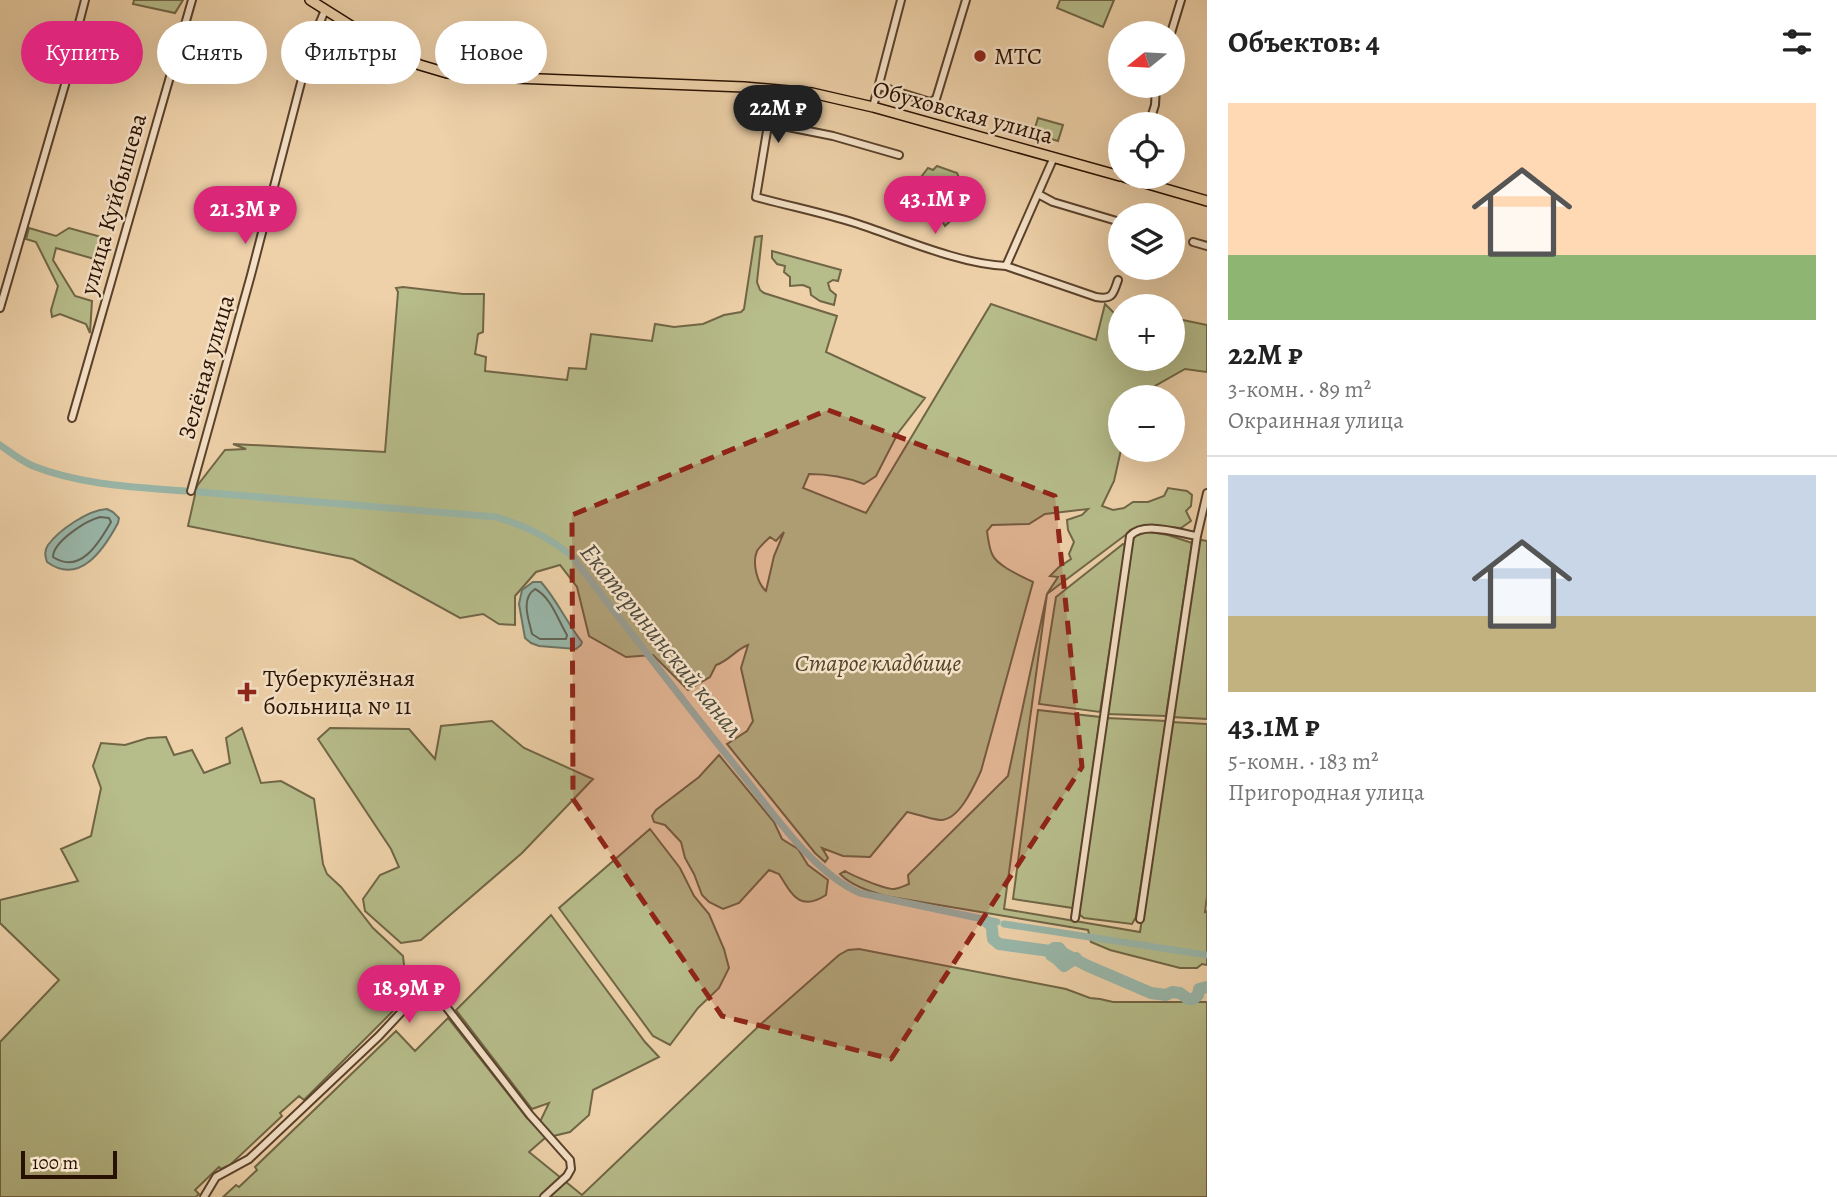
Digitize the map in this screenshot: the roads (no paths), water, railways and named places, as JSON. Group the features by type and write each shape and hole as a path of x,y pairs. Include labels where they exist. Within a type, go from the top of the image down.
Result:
{"main road":[{"name":"Обуховская улица","path":"310,0 391,51 447,73 811,93 873,107 1108,172"},
{"name":"Обуховская улица","path":"1169,189 1207,201"}],"street":[{"path":"0,309 68,75 83,0"},
{"name":"улица Куйбышева","path":"72,418 192,0"},
{"path":"873,107 901,0"},
{"path":"879,86 930,102 936,99 967,0"},
{"path":"1175,21 1181,0"},
{"name":"Зелёная улица","path":"191,491 254,265 311,44 325,10"},
{"path":"774,89 756,197 852,222 971,261 1006,266 1103,298 1111,296 1118,280"},
{"path":"768,123 832,136 899,155"},
{"path":"1006,266 1054,157"},
{"path":"1038,194 1053,202 1108,218"},
{"path":"1193,242 1207,246"},
{"path":"1140,919 1197,536 1207,493"},
{"path":"1075,918 1130,536 1141,529 1151,529 1197,536"},
{"path":"204,1197 216,1177 249,1159 379,1036 421,991 430,986 530,1115 570,1160 571,1168 567,1176 544,1197"}],"water":[{"path":"107,509 119,518 118,523 106,543 90,561 70,570 47,562 47,547 59,533 83,517"},
{"path":"533,582 541,582 547,589 582,642 576,649 539,646 525,638 519,604 522,590"}],"waterway":[{"name":"Екатерининский канал","path":"0,445 29,464 70,477 108,484 185,491"},
{"name":"Екатерининский канал","path":"199,492 496,517 535,532 571,555 780,823 826,871 860,893 997,922"},
{"path":"984,920 991,926 993,939 999,944 1050,951 1059,948 1063,953 1088,966 1151,993 1180,993 1193,999 1198,995 1199,989 1207,987"},
{"name":"Екатерининский канал","path":"1004,924 1207,955"},
{"path":"1050,951 1064,966 1076,958"}],"place":[{"name":"МТС","path":"980,56"},
{"name":"Туберкулёзная больница № 11","path":"247,692"}],"park label":[{"name":"Старое кладбище","path":"878,663"}]}
